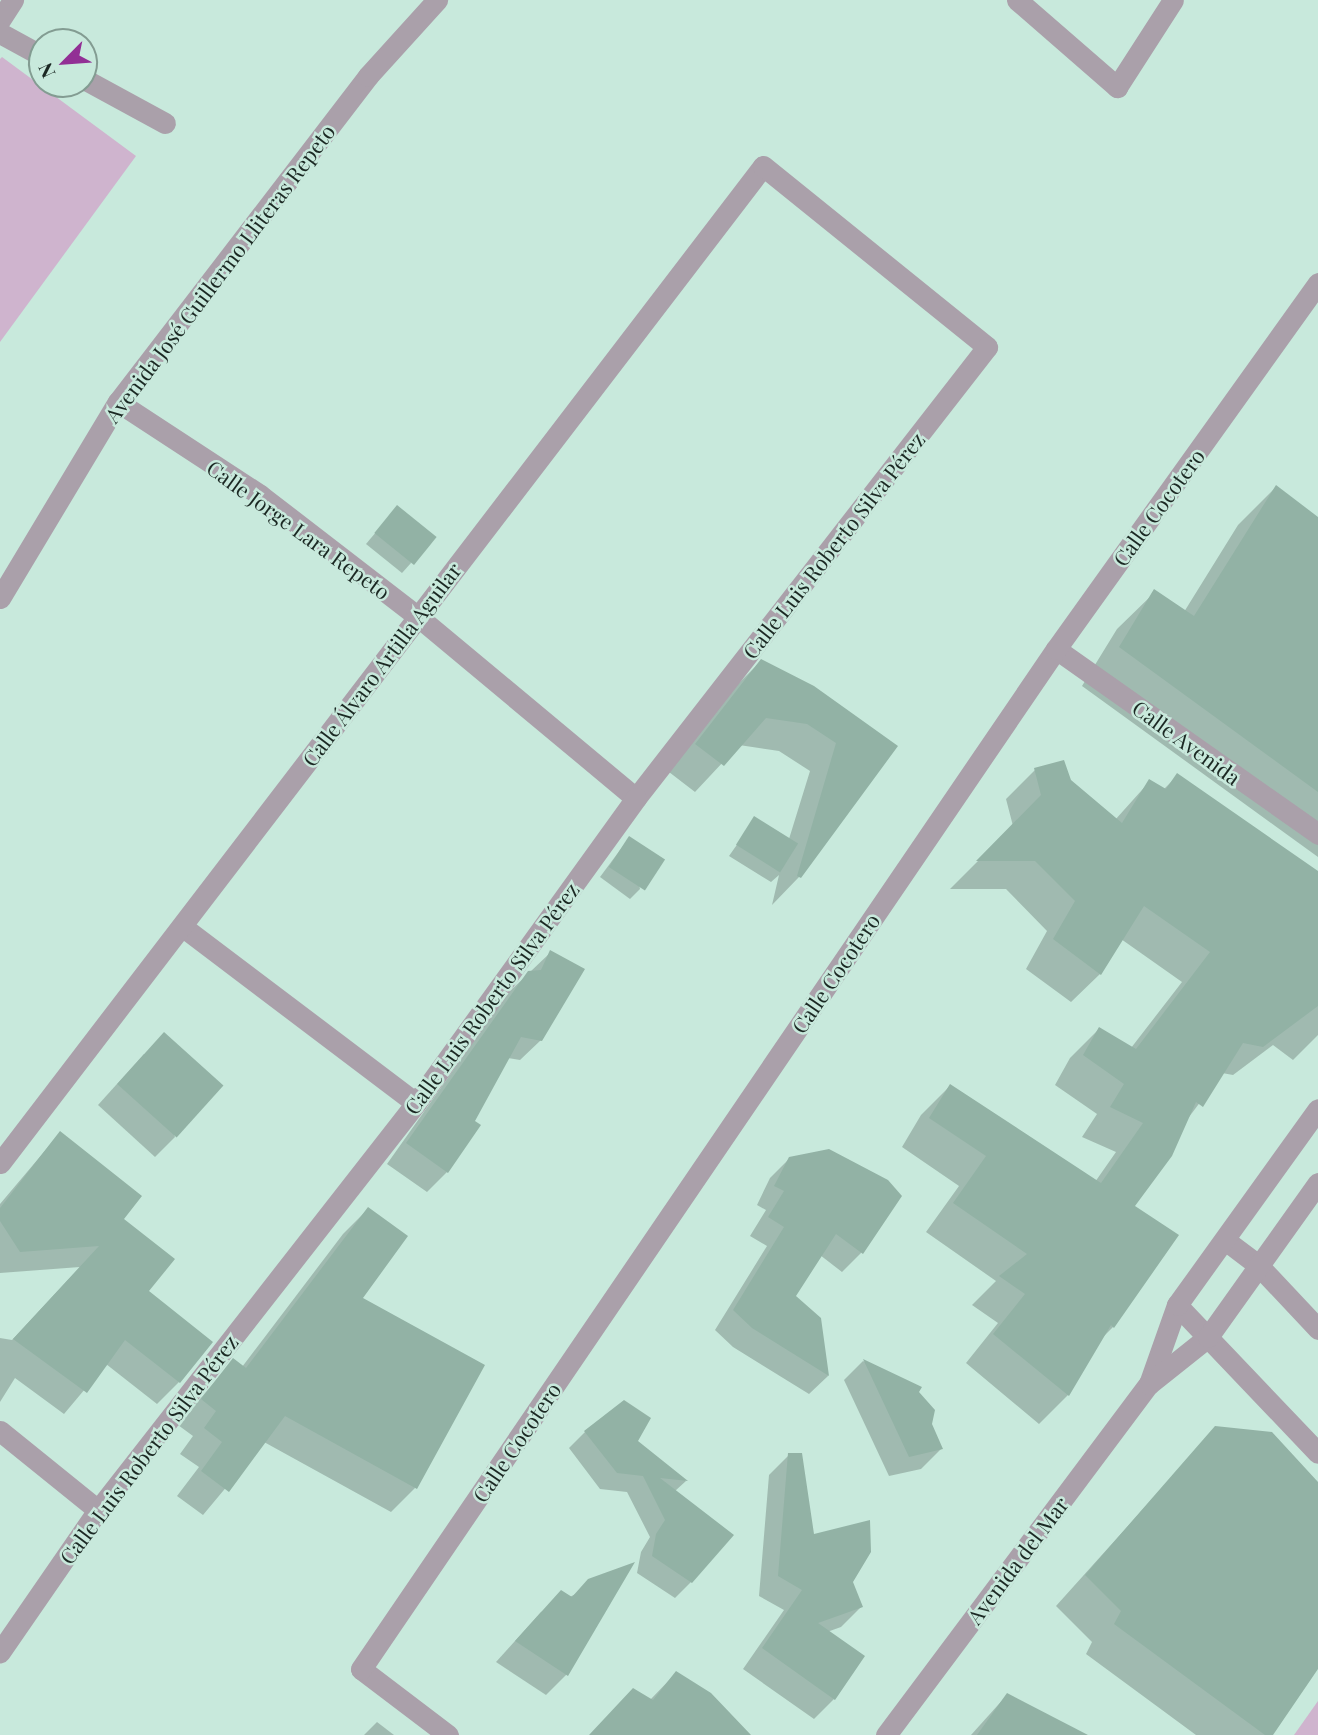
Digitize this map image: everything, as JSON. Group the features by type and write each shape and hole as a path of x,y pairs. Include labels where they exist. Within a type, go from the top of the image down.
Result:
{"street":[{"path":"0,20 13,0"},
{"name":"Avenida José Guillermo Lliteras Repeto","path":"0,598 118,402 368,76 437,0"},
{"path":"1017,0 1117,87 1173,0"},
{"path":"0,33 28,48"},
{"path":"98,87 165,123"},
{"name":"Calle Luis Roberto Silva Pérez","path":"0,1651 98,1510 416,1103 636,798 987,347 763,166"},
{"name":"Calle Álvaro Artilla Aguilar","path":"0,1163 183,927 416,615 763,166"},
{"name":"Calle Cocotero","path":"448,1735 361,1669 1056,649 1318,283"},
{"name":"Calle Jorge Lara Repeto","path":"118,402 260,495 416,615 636,798"},
{"name":"Calle Avenida","path":"1056,649 1318,834"},
{"path":"183,927 416,1103"},
{"name":"Avenida del Mar","path":"1149,1384 1177,1305 1318,1109"},
{"name":"Avenida del Mar","path":"886,1735 1149,1384 1208,1337 1318,1183"},
{"path":"1225,1240 1258,1265 1318,1329"},
{"path":"1177,1305 1318,1452"},
{"path":"0,1431 98,1510"}],"shaded area":[{"path":"2,57 28,76 28,98 57,98 136,156 0,342"},
{"path":"1318,1701 1318,1735 1294,1735"}],"building":[{"path":"1276,485 1318,517 1318,792 1119,647 1154,589 1194,616"},
{"path":"397,505 437,537 414,565 374,533"},
{"path":"761,659 814,686 898,746 801,878 797,876 836,743 807,724 766,718 724,766 695,744"},
{"path":"1064,760 1071,780 1122,823 1149,779 1166,789 1177,773 1318,871 1318,1006 1263,1047 1243,1043 1203,1107 1196,1102 1172,1156 1135,1206 1179,1235 1114,1328 1111,1325 1069,1396 993,1334 1025,1294 999,1276 1027,1254 953,1203 986,1156 929,1118 950,1084 1101,1183 1143,1123 1110,1107 1124,1084 1083,1055 1099,1027 1136,1049 1210,952 1144,906 1101,975 1053,939 1075,901 1035,861 976,861 1041,795 1034,768"},
{"path":"754,816 798,844 780,872 736,845"},
{"path":"629,836 665,859 645,890 609,867"},
{"path":"550,950 585,969 542,1041 521,1037 475,1121 481,1125 448,1173 406,1143 528,971 541,970"},
{"path":"164,1032 223,1086 177,1138 117,1084"},
{"path":"60,1131 142,1196 124,1219 175,1259 149,1291 213,1342 180,1383 125,1340 87,1393 13,1339 99,1246 20,1252 0,1221 0,1208"},
{"path":"829,1149 888,1180 902,1196 863,1254 836,1234 796,1296 821,1318 829,1376 752,1328 733,1310 784,1227 768,1217 784,1191 774,1186 789,1157"},
{"path":"368,1207 408,1236 363,1298 485,1365 417,1489 285,1416 229,1492 201,1471 222,1442 204,1428 216,1411 201,1399 233,1358 246,1368"},
{"path":"863,1359 922,1387 919,1392 935,1410 932,1424 943,1449 909,1457"},
{"path":"624,1400 651,1418 638,1441 688,1481 660,1478 734,1535 692,1583 652,1556 656,1534 665,1520 643,1476 617,1473 584,1431"},
{"path":"1215,1426 1272,1432 1318,1482 1318,1669 1273,1735 1265,1735 1114,1624 1121,1611 1085,1575"},
{"path":"788,1453 802,1453 814,1534 870,1520 871,1552 853,1582 863,1607 818,1623 865,1656 835,1700 762,1648 802,1590 778,1576"},
{"path":"635,1562 568,1676 515,1641 561,1590 572,1597 588,1579"},
{"path":"676,1671 711,1693 751,1735 589,1735 633,1688 653,1700"},
{"path":"1007,1693 1088,1735 977,1735"}]}
